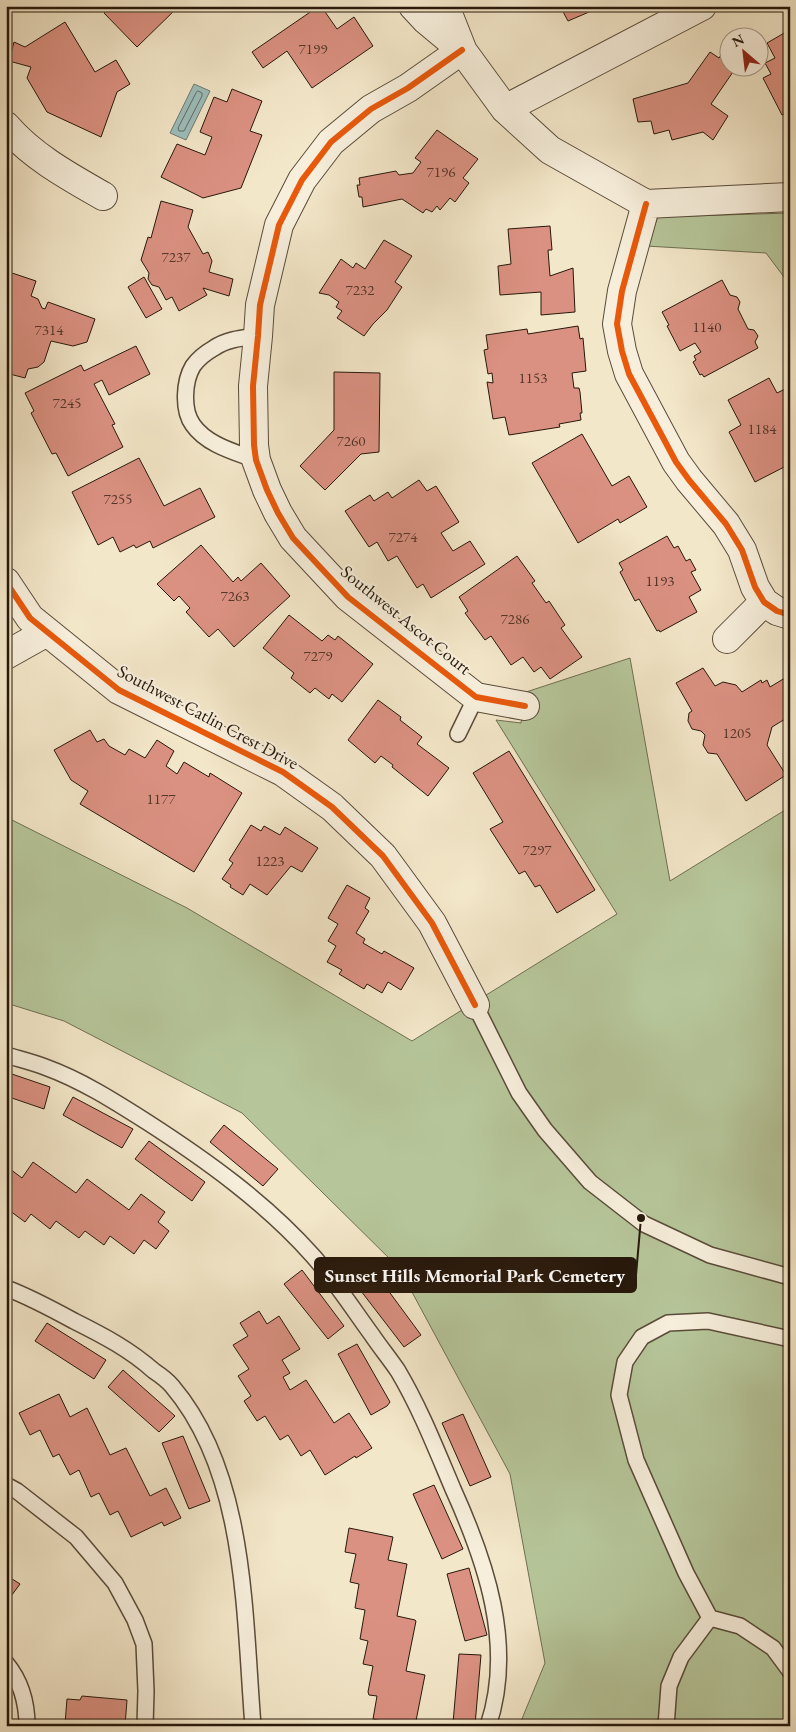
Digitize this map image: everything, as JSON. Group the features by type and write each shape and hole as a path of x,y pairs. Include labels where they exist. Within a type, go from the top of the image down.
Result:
{"street":[{"path":"413,6 426,20 462,50 505,109 550,150 646,204 790,197"},
{"path":"445,6 462,50"},
{"path":"505,109 702,6"},
{"name":"Southwest Ascot Court","path":"462,50 408,88 364,114 331,142 302,180 279,225 260,305 253,386 256,460 278,513 293,538 348,597 476,697 525,706"},
{"path":"6,126 17,138 57,169 103,196"},
{"path":"646,204 622,292 617,324 629,374 676,462 726,524 742,550 755,587 764,602 777,611 790,615"},
{"name":"Southwest Catlin Crest Drive","path":"6,582 30,618 119,690 283,772 332,807 382,856 432,923 475,1005"},
{"path":"727,639 764,602"},
{"path":"6,655 47,632"}],"lane":[{"path":"256,460 221,446 202,435 192,424 186,408 185,391 193,366 203,356 215,347 233,340 258,336"},
{"path":"458,734 476,697"},
{"path":"475,1005 519,1094 545,1130 590,1182 644,1224 710,1254 790,1276"},
{"path":"6,1055 46,1067 92,1088 183,1145 276,1218 313,1256 346,1298 397,1370 420,1414 478,1550 491,1593 497,1626 500,1660 494,1707 488,1726"},
{"path":"6,1288 24,1294 106,1337 134,1354 171,1384 200,1426 221,1475 234,1527 244,1603 253,1726"},
{"path":"790,1339 708,1321 668,1323 642,1337 625,1362 619,1395 636,1460 686,1573 710,1618 740,1626 773,1648 790,1671"},
{"path":"6,1485 17,1491 76,1537 115,1583 135,1620 144,1644 145,1726"},
{"path":"666,1726 669,1686 681,1657 710,1618"},
{"path":"6,1663 15,1673 27,1707 26,1726"}],"green space":[{"path":"790,213 790,285 766,253 646,246 658,217"},
{"path":"630,658 670,881 790,807 790,1726 519,1726 545,1663 510,1474 399,1268 242,1113 64,1021 6,1003 6,817 187,908 412,1041 617,914 496,720 521,723 526,692"}],"water":[{"path":"194,84 210,91 186,140 170,133"}],"building":[{"path":"111,6 179,6 137,47 104,13"},
{"path":"321,6 337,29 354,17 373,46 312,88 287,51 263,68 252,52"},
{"path":"560,6 596,6 596,9 568,21"},
{"path":"65,22 95,72 116,60 130,84 117,92 101,137 47,112 27,78 31,67 9,61 14,42 25,47"},
{"path":"786,32 787,34 790,32 790,111 782,115 763,78 768,78 771,74 768,68 768,62 775,58 768,42"},
{"path":"710,52 718,57 718,78 729,78 711,104 728,116 713,140 703,132 672,140 669,130 654,134 651,121 638,122 633,99 688,83"},
{"path":"232,89 262,101 250,131 262,135 241,188 203,198 161,177 177,144 205,155 212,137 200,132 214,97 227,102"},
{"path":"437,130 478,159 463,178 469,183 455,202 450,198 440,210 437,206 432,212 426,209 423,213 402,199 363,207 362,197 359,197 357,185 360,185 359,178 396,171 399,175 413,173 421,162 415,158"},
{"path":"161,201 193,210 188,227 203,254 208,252 212,261 209,272 233,279 229,296 203,288 207,295 179,311 172,297 166,300 159,287 152,285 148,279 149,273 141,260 148,237 151,238"},
{"path":"550,226 552,250 548,250 550,276 573,268 575,312 541,315 541,292 500,295 498,266 511,264 508,229"},
{"path":"384,240 412,256 395,282 402,287 387,310 364,336 337,318 342,311 336,307 339,302 329,295 319,293 341,259 353,268 356,263 365,269"},
{"path":"12,273 36,281 31,296 38,299 42,308 45,309 48,302 95,319 87,342 73,346 51,341 44,362 38,367 28,369 25,378 6,373 6,354 9,347 6,345 6,279 9,280"},
{"path":"144,277 162,309 146,318 128,287"},
{"path":"722,280 730,295 737,297 740,302 738,309 748,329 754,330 758,336 755,342 758,348 704,377 702,374 700,375 693,362 696,360 694,356 701,352 695,343 680,351 662,312"},
{"path":"578,326 580,339 583,338 586,371 572,373 574,388 579,388 580,392 581,420 559,424 560,427 509,435 505,417 493,419 487,382 493,383 492,373 488,374 484,350 488,349 486,335 527,329 528,334"},
{"path":"136,346 150,374 109,395 102,380 94,384 115,424 112,425 123,447 68,476 56,453 52,454 31,413 34,411 25,393 81,365 84,371"},
{"path":"334,372 380,373 379,452 361,454 325,490 300,466 334,430"},
{"path":"769,378 777,393 785,389 790,397 790,464 755,482 729,432 741,425 728,400"},
{"path":"582,434 612,486 629,476 647,507 620,523 618,519 578,543 532,463"},
{"path":"139,458 164,506 200,488 215,517 153,548 150,541 136,548 134,545 120,552 113,537 98,545 72,492"},
{"path":"419,480 427,491 436,486 459,522 441,533 453,551 470,541 485,564 431,598 423,584 417,588 397,556 388,561 377,542 369,547 345,511 370,495 374,501 388,492 392,498"},
{"path":"667,536 674,548 678,546 686,561 690,559 696,570 691,572 701,590 689,597 697,612 660,632 659,630 657,631 639,599 635,601 620,572 623,570 619,563"},
{"path":"201,545 233,582 238,577 241,581 261,563 290,596 234,647 218,629 209,637 186,612 190,608 179,596 174,601 157,584"},
{"path":"517,556 535,581 532,583 546,603 549,601 565,625 561,628 582,657 550,679 541,667 534,672 523,657 511,665 491,636 485,640 465,613 468,611 459,597"},
{"path":"289,615 322,641 328,635 335,640 338,636 373,664 342,702 332,694 329,699 315,688 310,693 291,678 294,673 263,648"},
{"path":"703,668 715,686 723,682 736,685 742,692 761,680 762,683 767,680 770,687 790,675 790,716 772,727 767,745 786,775 746,801 717,754 708,753 703,745 705,735 701,731 692,729 688,721 689,713 692,711 676,683"},
{"path":"378,700 401,717 400,720 422,737 417,744 449,768 428,796 381,756 375,763 348,740"},
{"path":"90,730 97,742 104,739 109,746 125,755 129,749 145,758 157,740 174,751 166,766 177,774 184,762 209,777 210,773 242,793 194,872 80,804 88,791 71,780 54,750"},
{"path":"509,751 595,890 557,913 540,885 535,887 525,871 519,874 490,829 503,822 473,773"},
{"path":"251,825 261,831 264,826 280,835 285,827 318,848 302,872 291,866 267,895 250,884 243,895 230,887 231,885 222,879 233,863 229,860"},
{"path":"347,885 370,898 365,908 369,911 356,933 365,939 363,943 382,954 384,951 414,968 401,990 388,982 382,993 367,984 364,989 339,974 342,970 327,962 336,946 328,941 338,924 328,918"},
{"path":"6,1072 50,1087 44,1109 6,1096"},
{"path":"73,1097 133,1129 122,1148 63,1115"},
{"path":"224,1125 278,1169 263,1186 210,1142"},
{"path":"149,1141 205,1182 192,1201 135,1159"},
{"path":"33,1162 76,1193 87,1179 129,1210 141,1194 165,1212 158,1222 169,1231 156,1249 144,1240 134,1254 110,1236 104,1245 85,1231 79,1238 56,1221 50,1229 31,1214 25,1222 6,1208 6,1166 22,1178"},
{"path":"302,1270 344,1326 328,1339 284,1284"},
{"path":"379,1278 421,1335 404,1347 361,1291"},
{"path":"259,1311 267,1324 279,1316 300,1349 282,1360 290,1373 283,1377 290,1390 306,1380 334,1423 349,1413 372,1448 356,1458 355,1456 325,1475 310,1450 301,1456 288,1435 280,1440 265,1416 257,1421 244,1401 251,1396 238,1376 249,1369 233,1345 248,1336 240,1323"},
{"path":"47,1323 106,1360 94,1379 35,1341"},
{"path":"357,1344 390,1402 387,1406 371,1415 338,1354"},
{"path":"123,1370 175,1416 159,1432 108,1387"},
{"path":"59,1394 70,1417 87,1408 110,1455 126,1448 150,1496 166,1488 181,1518 164,1526 162,1522 131,1537 118,1511 110,1515 99,1493 91,1497 79,1470 70,1475 59,1454 53,1457 40,1430 30,1435 19,1413"},
{"path":"463,1414 491,1477 470,1486 442,1423"},
{"path":"183,1436 210,1501 189,1509 162,1443"},
{"path":"434,1485 463,1549 442,1559 413,1494"},
{"path":"349,1528 393,1537 388,1560 407,1564 397,1616 416,1621 406,1671 425,1675 415,1726 381,1726 382,1721 373,1719 377,1696 369,1695 368,1692 373,1666 363,1664 368,1641 360,1639 365,1610 355,1608 359,1584 350,1582 356,1554 345,1552"},
{"path":"469,1568 487,1635 465,1641 447,1574"},
{"path":"6,1575 20,1584 6,1603"},
{"path":"459,1654 481,1655 475,1725 453,1723"},
{"path":"82,1696 127,1700 125,1726 60,1726 60,1724 65,1724 67,1699 80,1700"}],"cycle path":[{"path":"462,50 408,88 371,109 331,142 302,180 279,225 260,305 253,386 254,445 256,460 267,490 293,538 348,597 476,697 525,706"},
{"path":"646,204 622,291 617,324 629,374 676,462 726,524 742,550 755,587 764,602 777,611 790,615"},
{"path":"6,582 30,618 119,690 283,772 332,807 383,856 432,923 475,1005"}],"place":[{"name":"Sunset Hills Memorial Park Cemetery","path":"641,1218"}]}
